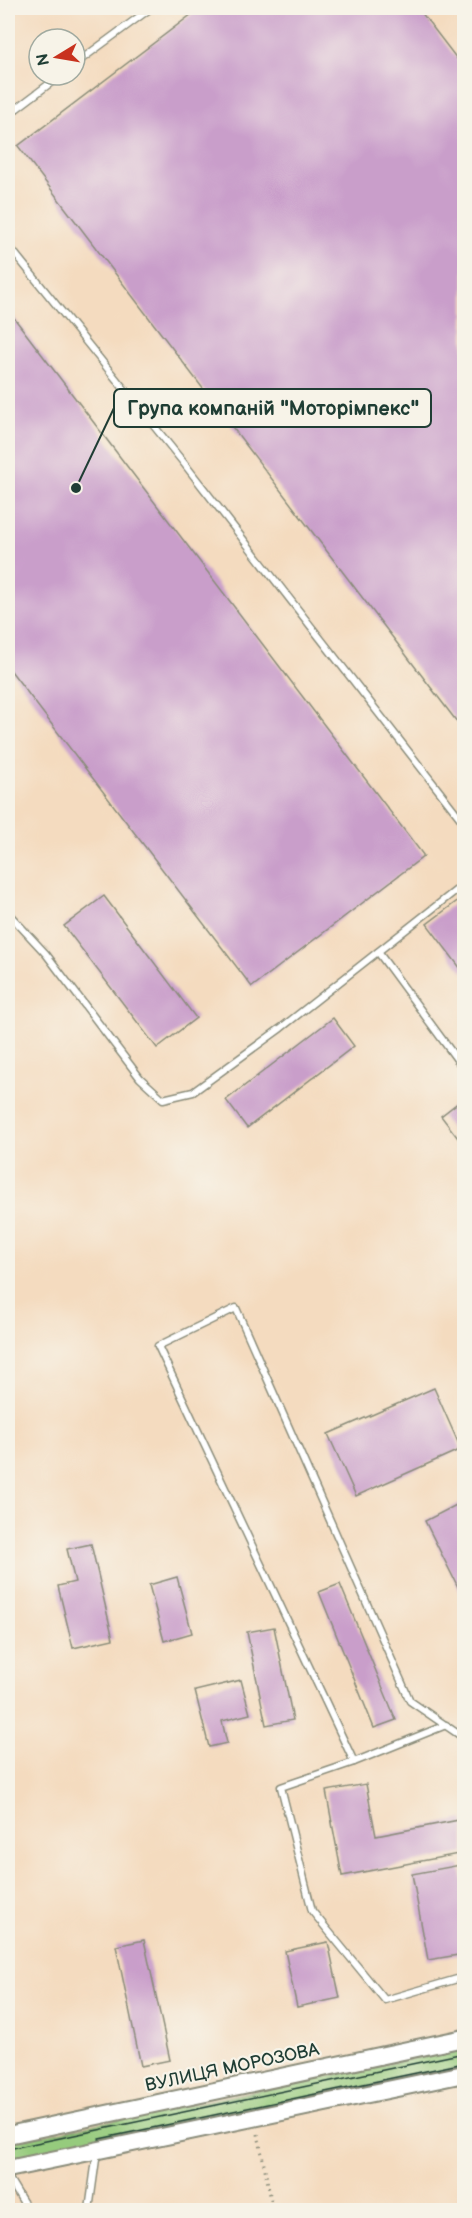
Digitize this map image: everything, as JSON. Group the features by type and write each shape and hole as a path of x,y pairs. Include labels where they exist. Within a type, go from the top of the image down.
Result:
{"main road":[{"name":"ВУЛИЦЯ МОРОЗОВА","path":"8,2135 465,2038"},
{"path":"8,2169 465,2074"}],"lane":[{"path":"87,55 151,8"},
{"path":"8,115 45,87"},
{"path":"8,245 183,462 465,823"},
{"path":"8,913 46,954 140,1078 163,1099 193,1092 465,884"},
{"path":"378,952 465,1069"},
{"path":"354,1762 159,1346 236,1308 410,1701 465,1738"},
{"path":"446,1725 354,1762 281,1786 312,1911 385,2000 465,1977"},
{"path":"89,2211 97,2151"},
{"path":"8,2177 28,2211"}],"path":[{"path":"457,8 465,17"},
{"path":"258,2134 273,2211"}],"green space":[{"path":"464,2048 464,2068 8,2161 8,2142"}],"building":[{"path":"200,8 418,8 464,68 464,731 18,146"},
{"path":"8,310 424,856 252,987 8,667"},
{"path":"104,896 196,1018 157,1048 64,926"},
{"path":"464,896 464,973 427,924"},
{"path":"333,1018 354,1046 247,1128 226,1100"},
{"path":"464,1098 464,1146 441,1116"},
{"path":"434,1388 461,1449 356,1496 328,1434"},
{"path":"464,1501 464,1599 425,1521"},
{"path":"91,1544 113,1639 73,1648 58,1586 75,1582 67,1549"},
{"path":"177,1577 192,1633 164,1641 149,1585"},
{"path":"340,1584 396,1720 374,1728 319,1592"},
{"path":"274,1627 293,1720 266,1725 247,1632"},
{"path":"241,1680 250,1714 222,1721 227,1743 209,1747 195,1691"},
{"path":"366,1784 376,1836 464,1819 464,1853 342,1876 326,1791"},
{"path":"460,1865 464,1886 464,1954 428,1960 412,1874"},
{"path":"144,1940 170,2060 141,2066 116,1946"},
{"path":"328,1942 340,1998 297,2007 285,1951"}],"tram line":[{"path":"8,2149 464,2053"},
{"path":"99,2139 464,2063"}],"place":[{"name":"Група компаній \"Моторімпекс\"","path":"76,488"}]}
